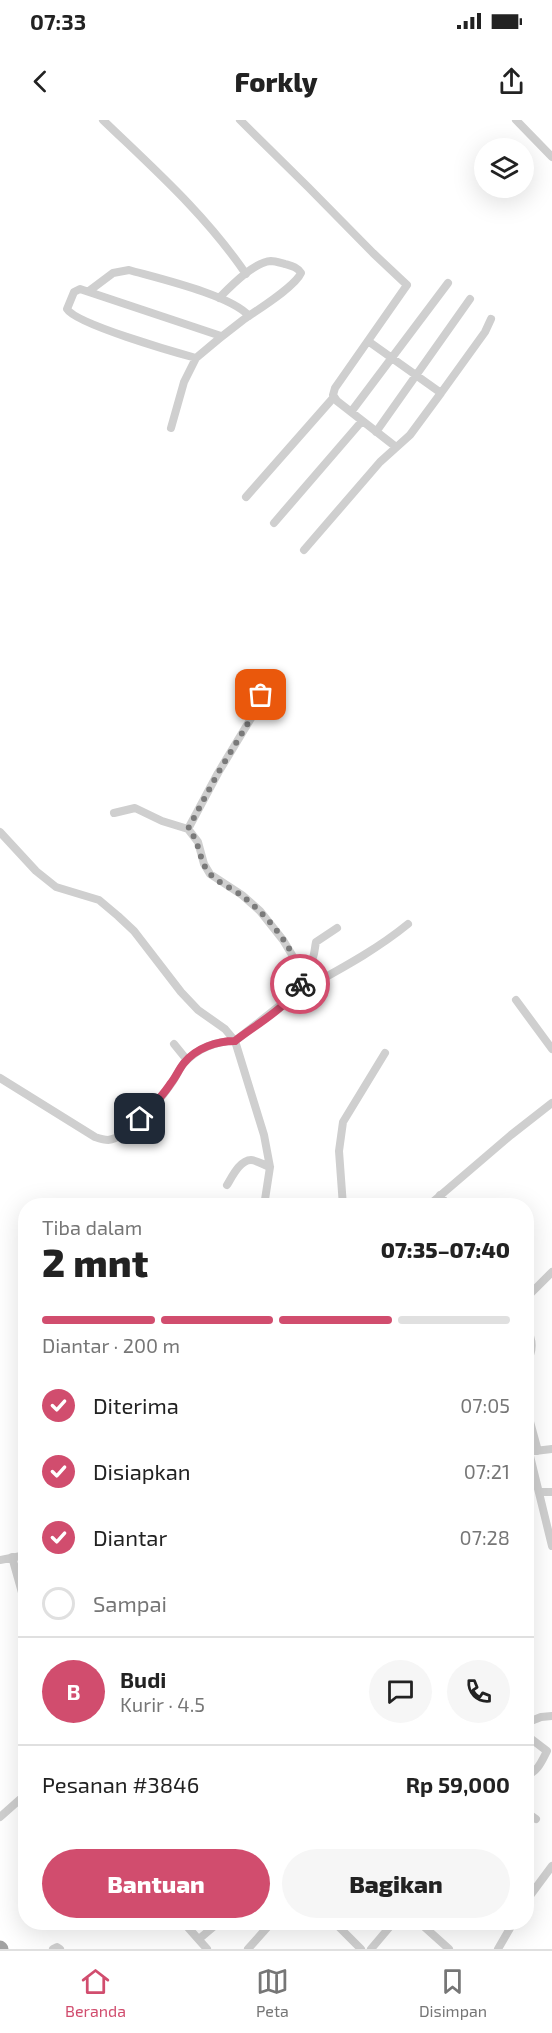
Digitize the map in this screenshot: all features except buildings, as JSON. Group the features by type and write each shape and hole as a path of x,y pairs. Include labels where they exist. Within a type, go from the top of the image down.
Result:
{"street":[{"path":"103,120 201,214 246,274"},
{"path":"240,120 407,285 333,392 334,398 396,447"},
{"path":"516,120 552,157"},
{"path":"171,428 184,382 196,358 221,336 283,291 299,278 301,273 296,267 271,261 246,274 219,298"},
{"path":"89,291 113,273 129,270 219,298 239,306 249,315"},
{"path":"351,412 448,283"},
{"path":"196,358 96,326 70,314 67,306 75,291 80,289 221,336"},
{"path":"376,432 470,299"},
{"path":"304,550 380,462 421,421 491,320"},
{"path":"368,341 441,393"},
{"path":"246,497 334,398"},
{"path":"274,523 362,421"},
{"path":"188,829 253,715 270,676"},
{"path":"0,1078 94,1137 108,1140 126,1132 153,1106 187,1060 207,1046 235,1041 280,1006 298,989 301,983 300,968 283,940 260,910 210,874 204,864 198,842 188,829 162,821 135,808 114,813"},
{"path":"0,832 36,871 56,887 99,900 118,915 134,931 181,992 198,1010 225,1029 235,1041 264,1135 270,1167 265,1198"},
{"path":"298,989 306,988 356,961 386,943 408,924"},
{"path":"300,968 315,957 316,942 337,928"},
{"path":"516,1000 552,1049"},
{"path":"174,1044 187,1060"},
{"path":"342,1198 339,1151 343,1122 386,1053"},
{"path":"437,1198 511,1135 552,1104"},
{"path":"227,1185 247,1161 251,1160 270,1167"},
{"path":"534,1290 552,1272"},
{"path":"534,1452 552,1449"},
{"path":"534,1465 552,1546"},
{"path":"540,1492 552,1492"},
{"path":"0,1560 18,1556"},
{"path":"12,1557 18,1578"},
{"path":"534,1720 552,1716"},
{"path":"534,1741 547,1751 534,1771"},
{"path":"0,1816 18,1801"},
{"path":"534,1890 552,1866"},
{"path":"191,1930 207,1949"},
{"path":"199,1939 210,1930"},
{"path":"248,1949 265,1930"},
{"path":"344,1930 361,1949"},
{"path":"371,1949 387,1930"},
{"path":"428,1930 449,1949"},
{"path":"498,1949 509,1930"},
{"path":"53,1949 57,1947 60,1949"}],"way so far":[{"path":"261,695 253,715 188,829 198,842 204,864 210,874 260,910 283,940 300,968 300,984"}],"route":[{"path":"140,1119 172,1082 184,1063 207,1046 235,1041 287,1001 297,992 300,984"}]}
